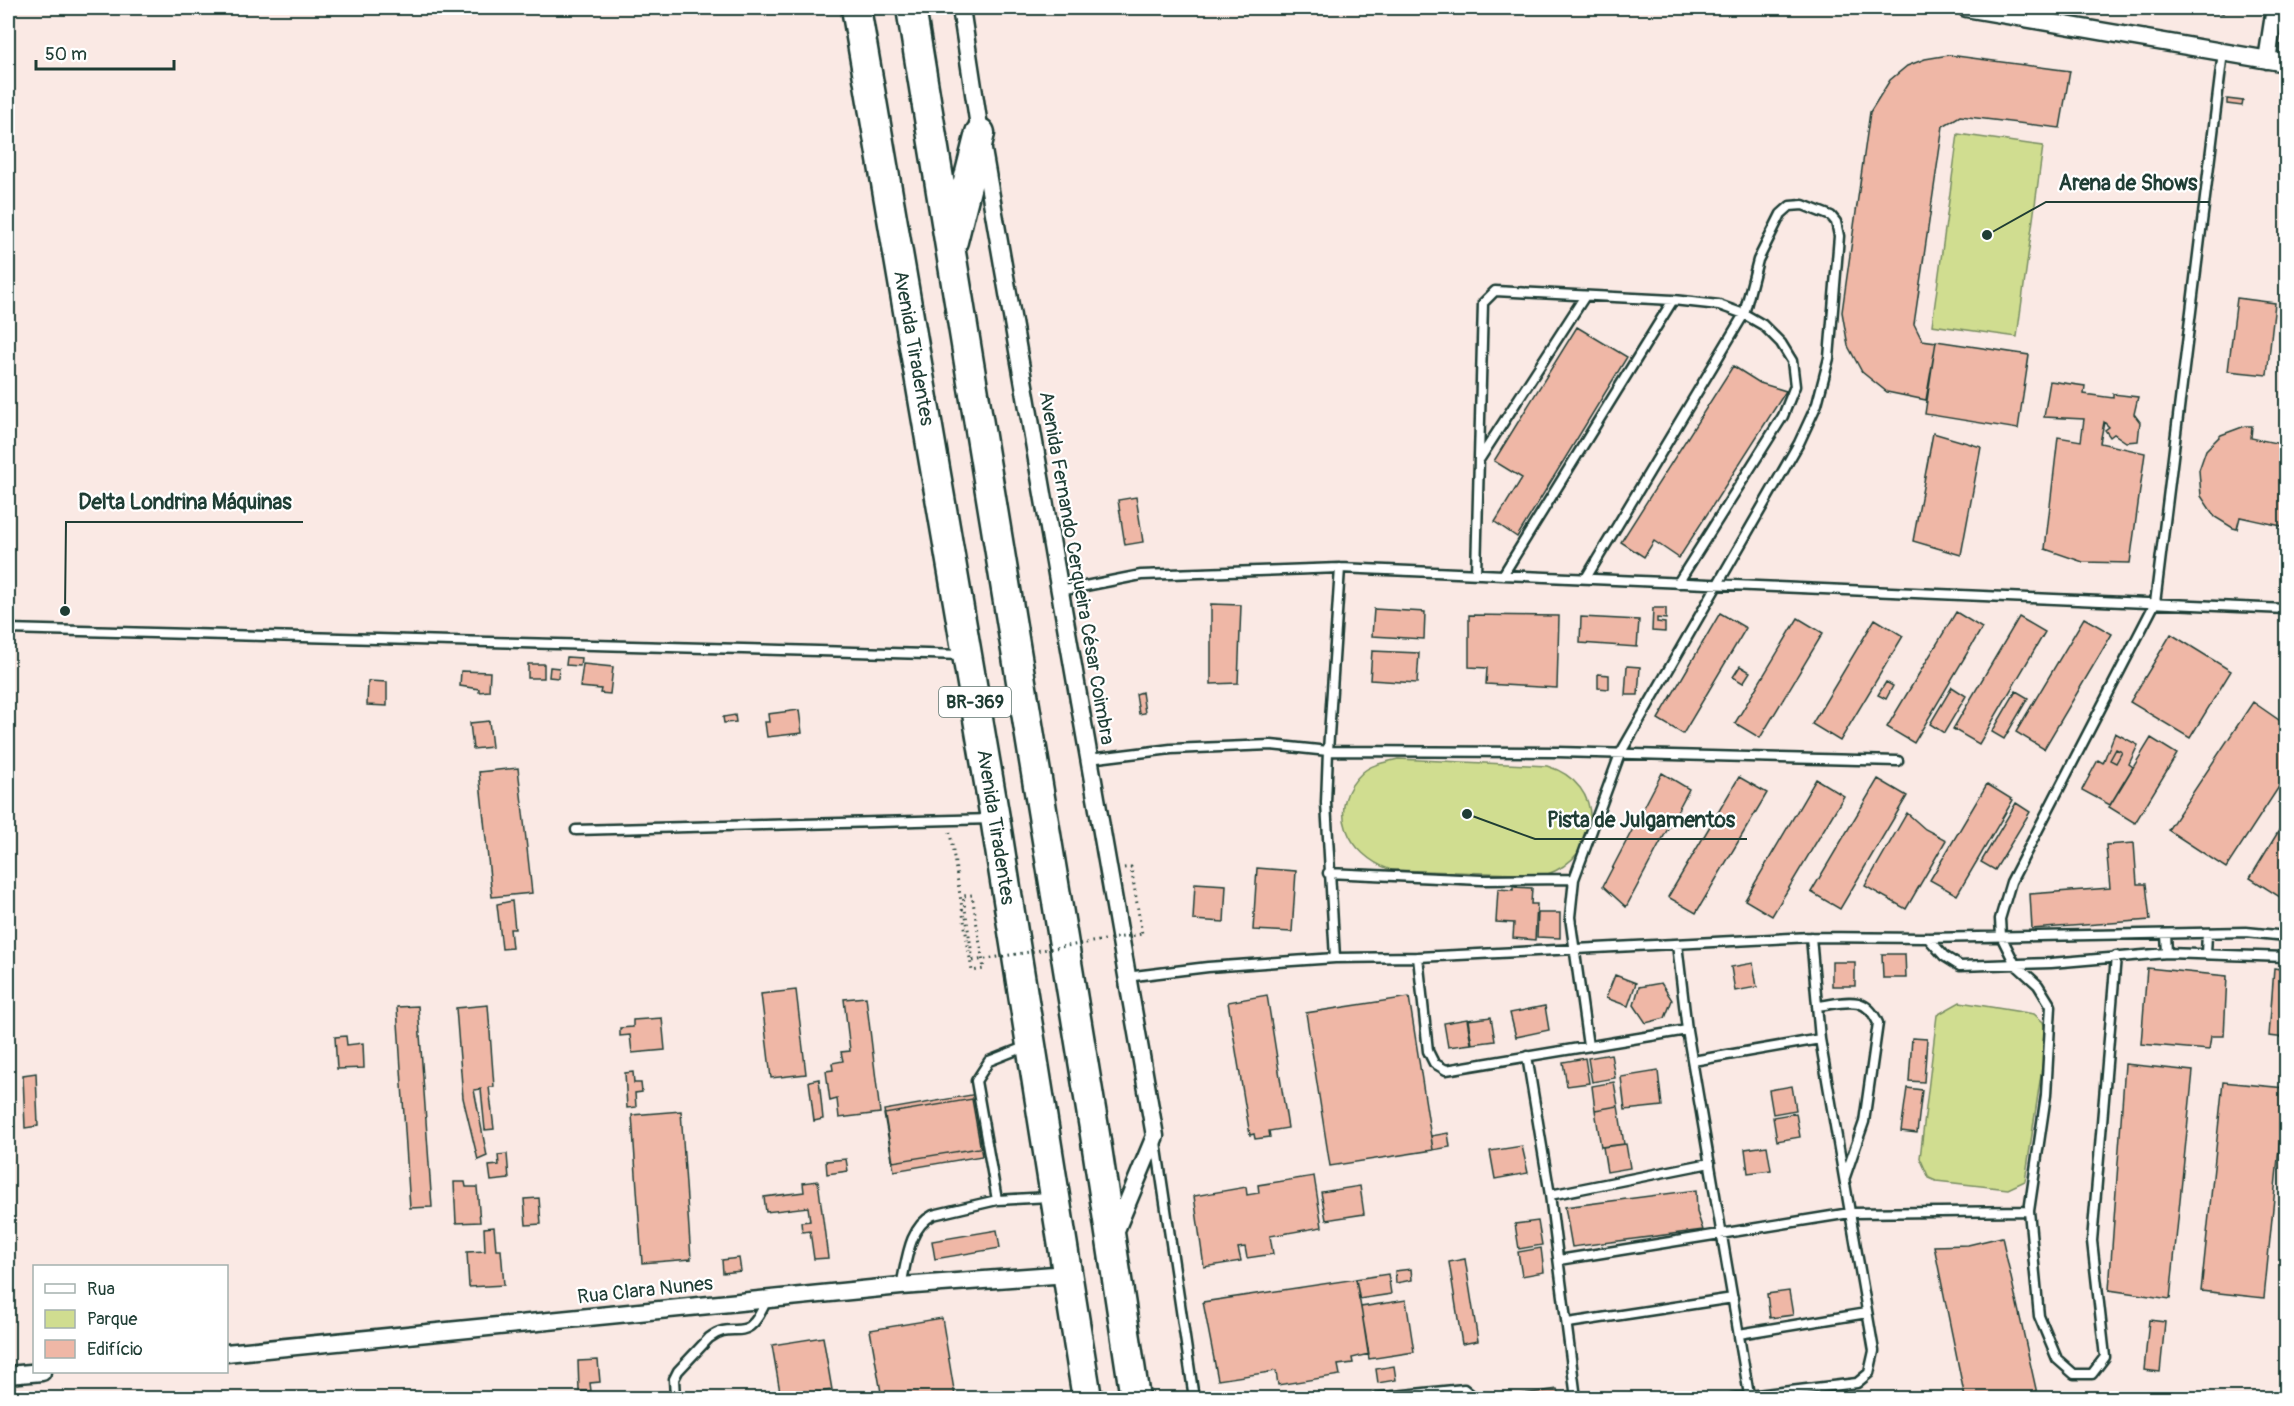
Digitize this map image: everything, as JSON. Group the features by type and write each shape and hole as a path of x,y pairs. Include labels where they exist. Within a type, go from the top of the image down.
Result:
{"highway":[{"name":"Avenida Tiradentes","path":"856,8 995,818 1087,1398"},
{"name":"BR-369","path":"911,8 1112,1241 1135,1398"},
{"path":"950,255 980,133"}],"street":[{"name":"Avenida Fernando Cerqueira César Coimbra","path":"961,8 980,133 1125,977 1155,1136"},
{"path":"1966,8 2286,63"},
{"path":"2267,60 2275,8"},
{"path":"1112,1241 1155,1136"},
{"name":"Rua Clara Nunes","path":"228,1353 901,1286 1068,1274"},
{"path":"8,1375 33,1372"}],"lane":[{"path":"2116,956 2092,1241 2105,1357 2092,1374 2074,1374 2057,1359 2039,1316 2029,1211 2046,1095 2051,1006 2038,985 2015,964 2001,936 2000,919 2012,882 2155,603 2223,52"},
{"path":"1586,578 1744,314 1758,260 1781,214 1790,206 1803,205 1831,216 1836,222 1838,247 1829,358 1817,404 1799,443 1620,754 1574,879 1570,917 1588,1046"},
{"path":"1476,574 1483,303 1495,291 1673,300 1719,305 1744,314 1763,325 1781,343 1792,362 1794,386 1783,416 1678,582"},
{"path":"1479,461 1585,296"},
{"path":"1503,575 1673,300"},
{"path":"1060,591 1141,575 1340,568 2286,609"},
{"path":"1335,958 1328,873 1326,803 1340,568"},
{"path":"8,629 967,655"},
{"path":"1088,759 1171,750 1271,745 1328,751 1620,754 1898,761"},
{"path":"576,830 948,822 995,818"},
{"path":"1328,873 1482,880 1574,879"},
{"path":"1125,977 1208,967 1335,958 1418,957 1811,937 1928,938 2207,933 2286,936"},
{"path":"2206,954 2207,933"},
{"path":"2166,934 2168,953"},
{"path":"1732,1398 1857,1383 1869,1373 1874,1351 1820,1039 1811,937"},
{"path":"1928,938 1944,956 1960,966 2168,953 2286,957"},
{"path":"1677,944 1687,1030 1749,1395"},
{"path":"1418,957 1428,1051 1434,1063 1446,1070 1687,1030"},
{"path":"1817,1006 1861,1002 1872,1010 1878,1023 1864,1122 1844,1180"},
{"path":"1693,1061 1820,1039"},
{"path":"997,1200 976,1081 989,1061 1030,1045"},
{"path":"1527,1056 1550,1195 1576,1398"},
{"path":"1155,1136 1194,1398"},
{"path":"1550,1195 1710,1163"},
{"path":"901,1286 915,1230 925,1219 933,1215 997,1200 1056,1196"},
{"path":"1559,1260 1850,1213 2029,1211"},
{"path":"1568,1323 1733,1298"},
{"path":"675,1398 674,1379 678,1371 714,1334 748,1328 756,1323 767,1299"},
{"path":"1739,1334 1867,1313"},
{"path":"1374,1398 1464,1389 1475,1398"}],"path":[{"path":"948,822 972,971 984,969 972,895 963,896 973,961 1142,934"}],"green space":[{"path":"1958,134 2043,146 2017,337 1932,325"},
{"path":"1398,759 1547,766 1567,775 1580,788 1588,803 1590,820 1587,837 1578,852 1564,866 1545,875 1391,870 1376,863 1353,842 1346,828 1344,814 1345,800 1351,786 1363,772 1375,765"},
{"path":"1960,1002 2034,1014 2043,1022 2047,1034 2025,1181 2008,1189 1936,1181 1929,1178 1920,1158 1937,1015"}],"building":[{"path":"2202,8 2224,8 2223,13"},
{"path":"1949,55 2070,71 2060,128 1960,116 1943,126 1914,324 1922,340 1936,342 1926,400 1887,392 1862,372 1848,346 1842,312 1870,112 1890,80 1907,66 1925,59"},
{"path":"2227,99 2243,101 2242,106 2227,104"},
{"path":"2237,298 2275,303 2267,375 2228,371"},
{"path":"1577,327 1627,357 1517,537 1495,522 1522,478 1494,461"},
{"path":"1936,341 2029,355 2018,429 1925,414"},
{"path":"1733,366 1760,383 1786,391 1679,558 1654,541 1644,557 1621,542"},
{"path":"2050,381 2085,386 2084,394 2113,398 2113,394 2138,397 2134,414 2140,422 2138,441 2126,442 2114,434 2110,437 2105,430 2109,427 2104,422 2100,443 2145,453 2130,563 2083,562 2045,549 2058,437 2081,441 2084,419 2044,417"},
{"path":"2245,426 2252,426 2251,438 2286,445 2286,527 2240,517 2237,529 2233,528 2215,517 2201,496 2199,470 2206,450 2221,435"},
{"path":"1933,433 1981,447 1961,555 1913,541"},
{"path":"1136,497 1143,542 1125,545 1118,500"},
{"path":"1211,604 1241,605 1238,683 1211,684"},
{"path":"1653,608 1666,608 1666,619 1657,618 1657,622 1665,623 1665,632 1652,631"},
{"path":"1374,609 1425,612 1424,639 1372,636"},
{"path":"1956,612 1982,628 1914,743 1887,727"},
{"path":"1720,613 1746,628 1683,734 1658,719"},
{"path":"1469,615 1559,616 1557,688 1486,684 1487,668 1469,667"},
{"path":"1581,617 1639,620 1637,647 1580,643"},
{"path":"2019,617 2045,632 1979,744 1953,729"},
{"path":"1798,618 1823,633 1760,738 1735,723"},
{"path":"2084,618 2112,634 2044,749 2016,732"},
{"path":"1875,619 1903,636 1840,741 1812,724"},
{"path":"2171,634 2231,671 2190,738 2130,702"},
{"path":"1372,651 1419,653 1417,683 1370,680"},
{"path":"567,657 581,658 580,666 566,665"},
{"path":"528,664 544,664 544,678 528,678"},
{"path":"583,664 613,667 610,694 600,693 601,689 580,687"},
{"path":"1627,666 1640,667 1638,695 1625,695"},
{"path":"1740,666 1750,672 1743,683 1733,677"},
{"path":"550,667 559,668 558,678 549,677"},
{"path":"461,671 490,672 489,691 479,692 479,689 460,686"},
{"path":"1598,674 1609,675 1609,689 1598,688"},
{"path":"368,681 387,682 387,706 367,705"},
{"path":"1886,682 1893,686 1886,699 1878,695"},
{"path":"1952,687 1966,696 1944,733 1930,724"},
{"path":"2016,691 2028,698 2004,739 1992,732"},
{"path":"1142,692 1145,713 1139,714 1136,694"},
{"path":"2253,702 2286,725 2286,776 2226,868 2168,830"},
{"path":"799,710 802,733 767,737 765,722 769,722 768,714"},
{"path":"735,715 736,722 724,723 723,717"},
{"path":"489,721 492,747 473,749 470,723"},
{"path":"2115,733 2138,745 2129,764 2133,767 2110,805 2082,790 2098,760 2103,763"},
{"path":"2151,738 2177,754 2135,823 2109,807"},
{"path":"2116,749 2122,752 2116,763 2110,760"},
{"path":"518,768 532,893 492,897 479,772"},
{"path":"1662,773 1689,789 1626,907 1603,886"},
{"path":"1739,777 1767,793 1696,913 1668,897"},
{"path":"1816,779 1844,796 1772,916 1745,900"},
{"path":"1878,779 1907,796 1840,909 1811,892"},
{"path":"1987,784 2013,800 1957,895 1930,880"},
{"path":"2016,803 2030,812 1995,870 1981,862"},
{"path":"1907,813 1925,829 1946,840 1906,909 1865,886"},
{"path":"2286,819 2286,901 2250,878"},
{"path":"2134,843 2137,884 2146,884 2150,920 2032,929 2030,894 2110,888 2106,845"},
{"path":"1257,868 1296,871 1292,932 1253,930"},
{"path":"1195,883 1226,885 1224,922 1193,920"},
{"path":"1513,887 1532,888 1531,904 1537,904 1535,940 1513,938 1514,923 1496,922 1498,889 1513,890"},
{"path":"512,901 515,929 510,929 512,948 502,949 497,904"},
{"path":"1538,913 1560,913 1560,938 1537,937"},
{"path":"1882,954 1905,954 1906,978 1883,978"},
{"path":"1832,962 1855,962 1855,986 1832,986"},
{"path":"1753,963 1757,987 1735,991 1731,967"},
{"path":"2147,968 2227,976 2224,1036 2211,1036 2209,1050 2141,1044"},
{"path":"2274,968 2286,970 2286,1038 2269,1036"},
{"path":"1615,975 1636,983 1628,1006 1606,998"},
{"path":"1661,983 1672,1000 1665,1018 1646,1023 1634,1005 1639,987"},
{"path":"796,990 806,1074 771,1078 761,994"},
{"path":"1267,995 1288,1128 1269,1131 1270,1137 1255,1139 1254,1134 1250,1135 1228,1002"},
{"path":"866,997 880,1113 839,1118 837,1099 830,1101 826,1071 833,1070 832,1063 843,1061 841,1052 850,1051 844,999"},
{"path":"1409,997 1433,1150 1330,1166 1306,1013"},
{"path":"488,1005 494,1087 489,1087 494,1129 485,1130 481,1089 474,1090 487,1156 478,1160 463,1098 456,1008"},
{"path":"418,1006 432,1207 410,1208 397,1007"},
{"path":"1545,1006 1549,1030 1516,1037 1510,1013"},
{"path":"1491,1017 1495,1041 1472,1044 1468,1020"},
{"path":"662,1018 665,1050 632,1053 630,1035 620,1036 620,1028 633,1027 633,1020"},
{"path":"1467,1019 1471,1044 1448,1047 1444,1023"},
{"path":"346,1036 347,1045 363,1043 364,1068 337,1069 335,1037"},
{"path":"1912,1038 1927,1039 1924,1082 1909,1081"},
{"path":"1611,1054 1615,1078 1592,1082 1588,1058"},
{"path":"1585,1058 1589,1083 1567,1086 1563,1062"},
{"path":"2125,1064 2193,1071 2170,1299 2109,1290"},
{"path":"1658,1071 1662,1106 1625,1110 1621,1077"},
{"path":"633,1072 634,1083 641,1083 642,1092 635,1093 636,1107 627,1108 625,1073"},
{"path":"36,1073 38,1126 25,1128 23,1075"},
{"path":"819,1079 823,1119 814,1121 809,1081"},
{"path":"1614,1082 1618,1106 1595,1110 1592,1086"},
{"path":"2223,1082 2285,1088 2264,1298 2201,1291"},
{"path":"1792,1086 1796,1110 1773,1114 1769,1090"},
{"path":"1907,1088 1922,1090 1917,1133 1901,1131"},
{"path":"977,1094 985,1147 893,1162 884,1110"},
{"path":"972,1099 982,1156 894,1171 884,1114"},
{"path":"1618,1106 1624,1144 1601,1147 1595,1110"},
{"path":"681,1111 691,1259 642,1263 632,1115"},
{"path":"1796,1113 1800,1137 1777,1141 1773,1117"},
{"path":"1448,1133 1450,1147 1433,1150 1431,1136"},
{"path":"1626,1144 1630,1168 1607,1172 1603,1147"},
{"path":"1522,1146 1528,1173 1495,1179 1490,1151"},
{"path":"1767,1146 1771,1170 1748,1173 1745,1149"},
{"path":"507,1154 509,1179 491,1181 489,1166 499,1165 498,1155"},
{"path":"846,1159 848,1171 827,1174 826,1161"},
{"path":"1314,1176 1322,1227 1270,1236 1273,1254 1247,1258 1245,1247 1238,1248 1241,1261 1204,1267 1194,1196 1246,1187 1247,1195 1259,1193 1258,1185"},
{"path":"818,1181 828,1258 814,1259 810,1231 802,1232 801,1222 810,1221 808,1207 766,1212 764,1197 804,1192 803,1183"},
{"path":"454,1182 465,1182 466,1187 477,1187 480,1222 456,1223"},
{"path":"1360,1186 1364,1214 1326,1220 1321,1192"},
{"path":"1696,1190 1697,1212 1703,1230 1572,1247 1565,1207"},
{"path":"539,1198 541,1224 526,1225 524,1199"},
{"path":"1538,1221 1542,1245 1519,1249 1515,1224"},
{"path":"494,1227 496,1250 501,1250 504,1285 469,1287 467,1252 485,1251 484,1228"},
{"path":"997,1230 1000,1248 935,1259 932,1241"},
{"path":"2002,1237 2038,1398 1965,1398 1934,1246 1968,1245"},
{"path":"1541,1248 1544,1272 1522,1276 1518,1252"},
{"path":"739,1258 741,1271 723,1273 722,1260"},
{"path":"1465,1259 1478,1341 1462,1344 1449,1262"},
{"path":"1411,1269 1412,1280 1396,1283 1395,1271"},
{"path":"1388,1274 1391,1294 1359,1299 1356,1279"},
{"path":"1356,1279 1369,1354 1352,1358 1353,1363 1338,1365 1340,1375 1278,1385 1276,1371 1218,1380 1203,1302"},
{"path":"1789,1291 1793,1315 1770,1318 1767,1294"},
{"path":"1406,1300 1414,1352 1369,1359 1361,1307"},
{"path":"942,1318 955,1396 882,1398 870,1330"},
{"path":"2149,1320 2165,1322 2160,1372 2144,1370"},
{"path":"823,1337 832,1390 781,1398 772,1345"},
{"path":"598,1360 600,1382 590,1383 591,1391 579,1391 578,1361"},
{"path":"1394,1366 1396,1380 1378,1383 1376,1369"},
{"path":"1557,1389 1559,1398 1498,1398"}],"place":[{"name":"Arena de Shows","path":"1987,235"},
{"name":"Delta Londrina Máquinas","path":"65,611"},
{"name":"Pista de Julgamentos","path":"1467,814"}]}
